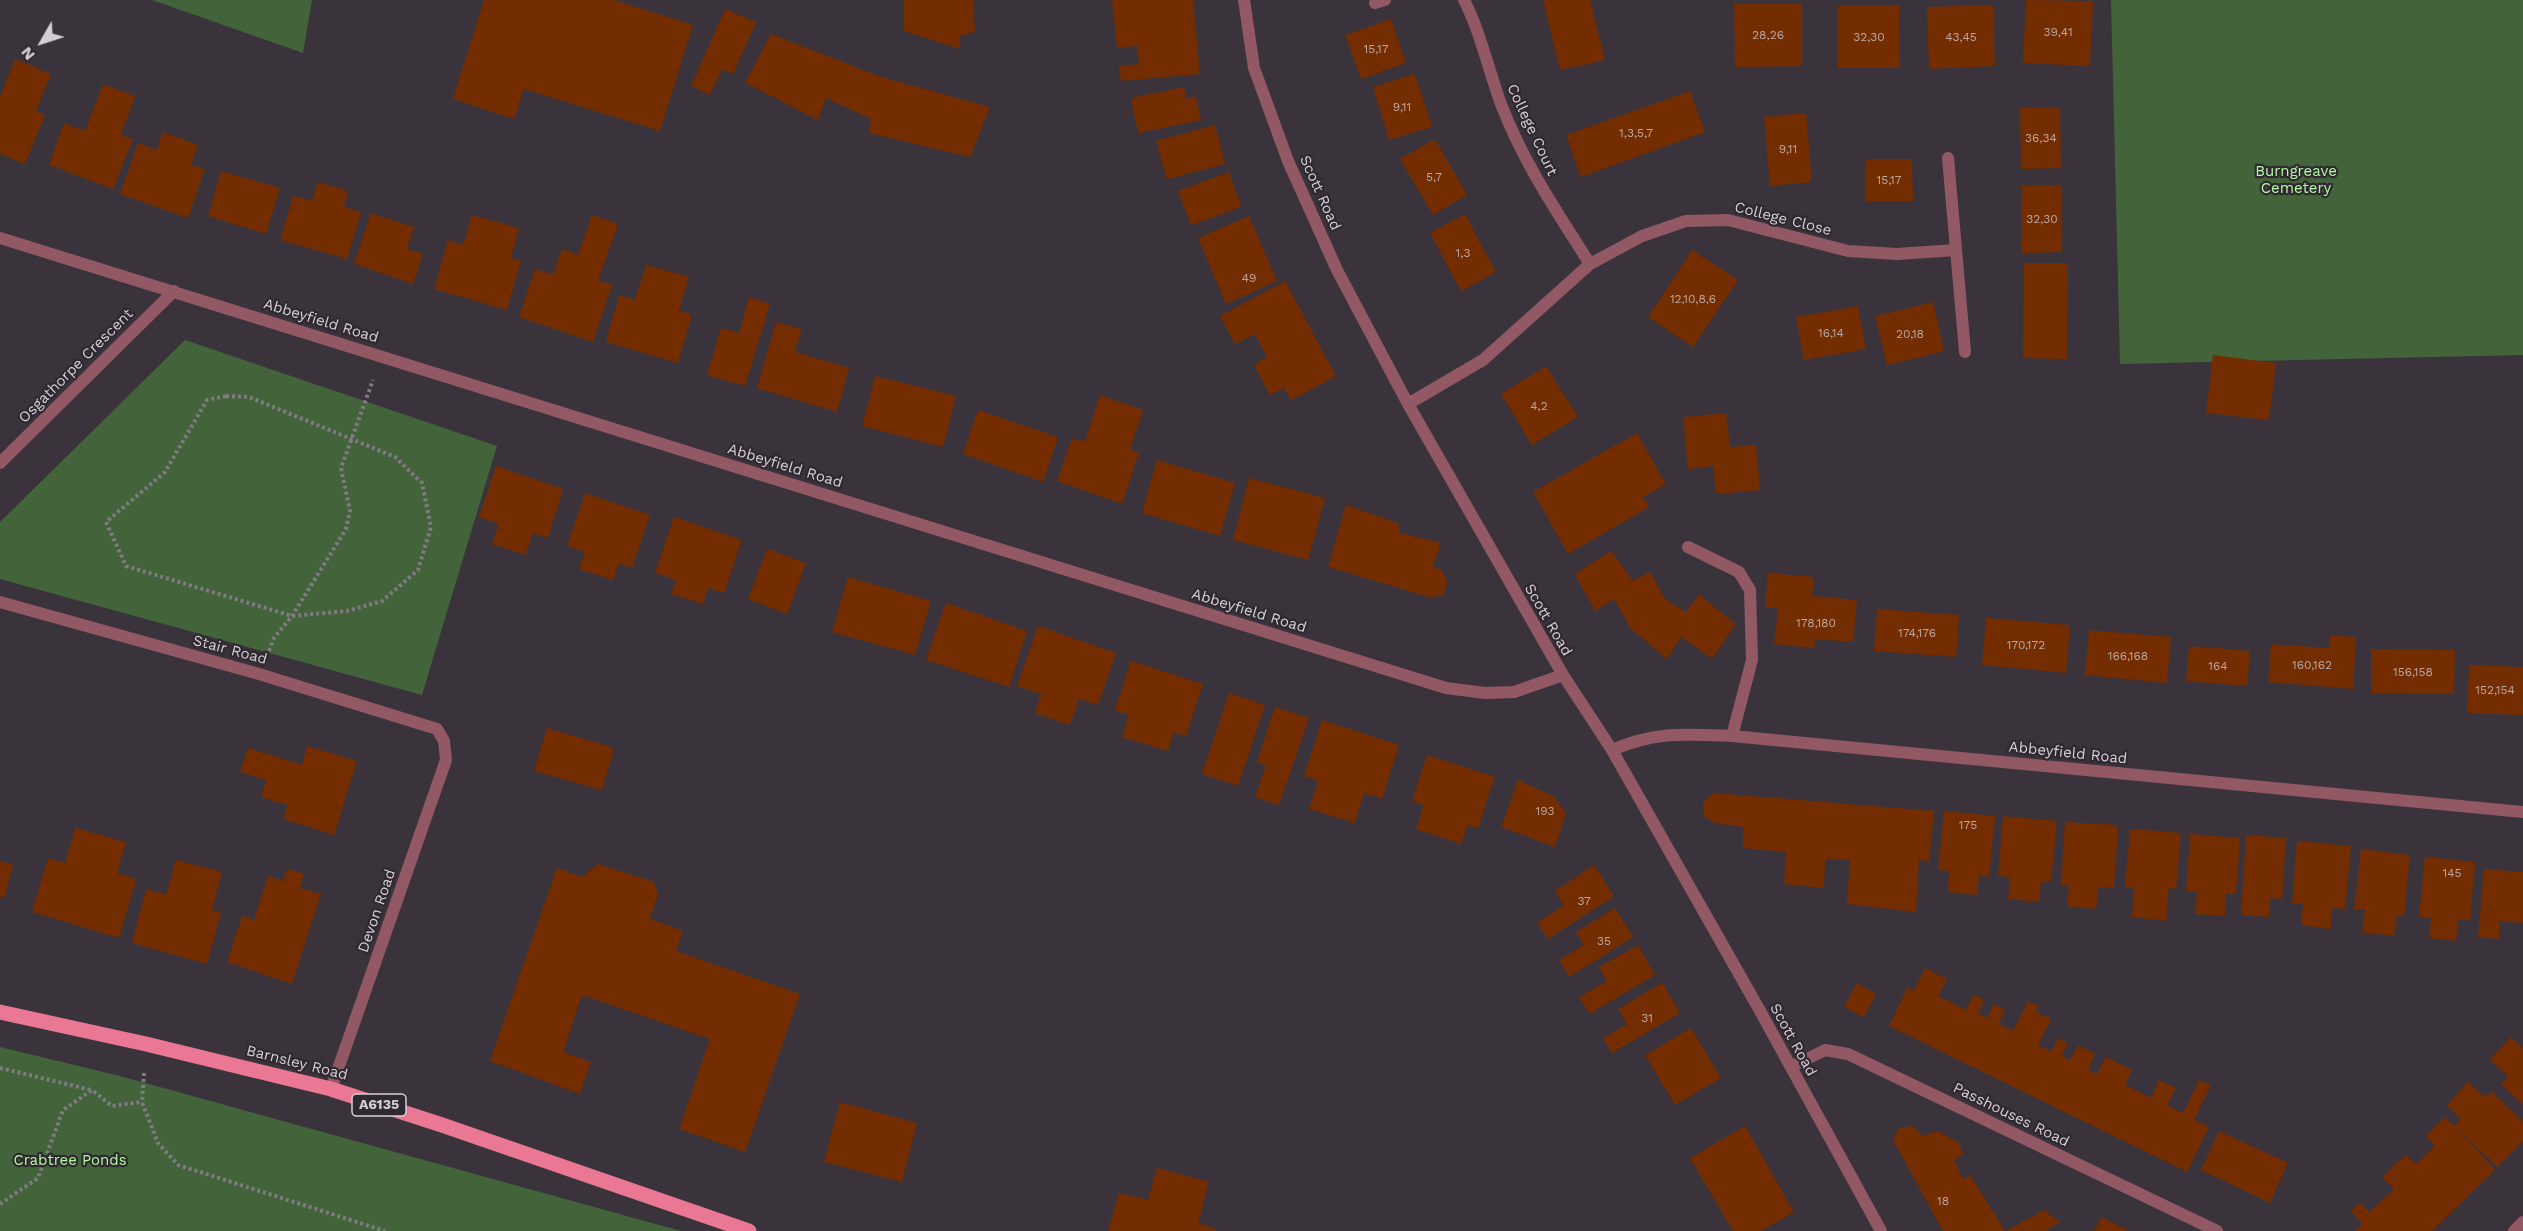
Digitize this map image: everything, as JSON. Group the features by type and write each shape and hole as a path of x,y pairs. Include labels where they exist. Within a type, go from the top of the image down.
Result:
{"main road":[{"name":"Barnsley Road","path":"0,1012 331,1089 749,1231"}],"street":[{"name":"Scott Road","path":"1244,0 1254,68 1288,160 1337,270 1408,404 1563,675 1612,750 1881,1231"},
{"name":"College Court","path":"1464,0 1472,16 1501,104 1531,170 1590,264"},
{"path":"1948,158 1965,352"},
{"name":"College Close","path":"1408,404 1483,360 1590,264 1642,236 1686,221 1728,220 1848,251 1897,254 1956,250"},
{"name":"Abbeyfield Road","path":"0,238 1446,688 1485,693 1514,692 1563,675"},
{"name":"Osgathorpe Crescent","path":"0,463 174,291"},
{"path":"1688,547 1739,572 1750,590 1752,660 1732,736"},
{"name":"Stair Road","path":"0,602 259,674 437,729 444,741"},
{"name":"Abbeyfield Road","path":"1612,750 1634,741 1664,734 1732,736 2523,812"},
{"name":"Devon Road","path":"331,1089 446,760 444,741"},
{"name":"Passhouses Road","path":"1791,1067 1825,1050 1848,1054 2217,1231"},
{"path":"2514,1231 2523,1222"}],"path":[{"path":"259,674 274,639 292,616 346,529 350,511 340,468 382,356"},
{"path":"226,396 249,397 395,457 422,483 430,527 418,570 382,601 347,611 292,616 126,566 106,522 165,472 207,400 226,396"},
{"path":"0,1068 92,1090 112,1106 142,1102 158,1143 178,1165 385,1231"},
{"path":"0,1204 38,1178 63,1110 92,1090"}],"green space":[{"path":"152,0 312,0 303,53"},
{"name":"Burngreave Cemetery","path":"2111,0 2523,0 2523,355 2120,364"},
{"path":"185,340 497,446 422,695 0,579 0,522"},
{"name":"Crabtree Ponds","path":"0,1047 120,1076 681,1231 0,1231"}],"building":[{"path":"484,0 614,0 693,25 660,131 524,89 514,119 453,99"},
{"path":"904,0 973,0 975,32 959,36 960,49 904,31"},
{"path":"1112,0 1193,0 1200,74 1121,81 1119,66 1139,64 1137,46 1117,48"},
{"path":"1543,0 1590,0 1605,60 1560,70"},
{"path":"2026,0 2093,1 2090,66 2023,63"},
{"path":"1734,4 1802,4 1802,66 1735,67"},
{"path":"1899,5 1900,68 1838,68 1838,6"},
{"path":"1993,5 1995,66 1929,69 1927,7"},
{"path":"725,9 756,22 733,74 722,69 710,95 691,86"},
{"path":"1391,19 1406,63 1361,79 1345,35"},
{"path":"771,34 881,77 990,107 970,157 869,133 871,119 826,98 818,120 745,83"},
{"path":"15,59 51,74 36,111 45,115 25,164 0,154 0,97"},
{"path":"1415,74 1432,127 1389,140 1373,87"},
{"path":"103,84 135,96 121,135 133,139 113,189 49,165 64,123 85,131"},
{"path":"1184,87 1186,99 1196,97 1201,120 1138,133 1131,98"},
{"path":"1690,91 1705,132 1581,177 1566,135"},
{"path":"2060,107 2061,168 2021,169 2020,108"},
{"path":"1806,113 1812,182 1770,186 1764,117"},
{"path":"1215,125 1225,164 1167,179 1156,141"},
{"path":"163,132 198,145 191,165 205,169 188,218 120,194 138,143 157,150"},
{"path":"1435,139 1467,195 1433,215 1400,159"},
{"path":"1866,159 1912,159 1913,201 1865,201"},
{"path":"221,171 280,188 266,234 208,216"},
{"path":"1229,172 1241,207 1191,225 1178,191"},
{"path":"318,182 348,191 344,207 361,212 347,259 280,240 293,196 312,201"},
{"path":"2062,185 2062,252 2022,253 2022,186"},
{"path":"371,213 414,227 407,249 423,254 413,284 354,264"},
{"path":"1465,214 1496,272 1461,291 1430,233"},
{"path":"472,215 519,228 511,258 521,261 507,310 434,289 448,240 463,245"},
{"path":"592,215 618,224 598,280 612,285 593,342 519,317 535,269 553,275 562,249 578,255"},
{"path":"1249,216 1277,281 1226,304 1198,238"},
{"path":"1692,250 1738,280 1693,347 1648,317"},
{"path":"2024,263 2068,263 2067,359 2023,358"},
{"path":"646,265 689,277 679,311 692,315 678,363 606,342 619,295 635,300"},
{"path":"1285,281 1336,376 1291,400 1284,388 1270,395 1254,365 1267,357 1255,334 1235,344 1220,316"},
{"path":"749,297 770,304 745,386 707,375 721,328 739,333"},
{"path":"1933,302 1944,351 1887,365 1875,316"},
{"path":"1858,306 1866,349 1804,360 1796,317"},
{"path":"776,322 802,329 795,352 849,368 837,412 757,388"},
{"path":"2213,355 2276,363 2269,420 2206,413"},
{"path":"1546,366 1578,417 1532,445 1501,394"},
{"path":"875,376 956,396 943,447 862,426"},
{"path":"1100,395 1143,410 1130,449 1139,453 1122,504 1057,481 1072,438 1085,442"},
{"path":"978,410 1058,437 1043,482 963,454"},
{"path":"1726,413 1730,447 1756,445 1760,490 1716,494 1713,466 1688,469 1683,417"},
{"path":"1637,433 1666,484 1643,497 1649,507 1568,554 1533,492"},
{"path":"1157,460 1235,483 1220,536 1142,513"},
{"path":"496,466 563,489 548,538 533,533 525,555 492,544 499,524 479,517"},
{"path":"1249,478 1325,498 1308,560 1233,540"},
{"path":"585,493 650,515 632,568 619,563 613,580 579,569 585,552 567,546"},
{"path":"1346,505 1398,523 1400,533 1441,543 1433,567 1442,570 1447,583 1442,596 1429,597 1328,567"},
{"path":"674,517 742,540 724,593 708,588 703,604 671,594 676,580 655,573"},
{"path":"767,549 806,563 787,614 748,599"},
{"path":"1611,551 1633,581 1650,572 1666,600 1686,612 1699,595 1736,624 1712,659 1681,637 1667,659 1630,628 1614,599 1595,611 1575,574"},
{"path":"1768,573 1814,577 1812,596 1857,600 1853,642 1815,639 1814,648 1774,644 1778,608 1765,607"},
{"path":"848,577 931,601 915,655 832,632"},
{"path":"946,603 1027,631 1009,687 926,660"},
{"path":"1877,609 1959,615 1956,657 1874,651"},
{"path":"1986,618 2070,625 2066,673 1982,665"},
{"path":"1038,626 1116,653 1098,705 1079,699 1070,725 1035,713 1041,694 1017,686"},
{"path":"2089,630 2171,637 2167,683 2085,675"},
{"path":"2330,635 2356,637 2353,689 2268,682 2271,644 2329,648"},
{"path":"2189,646 2250,651 2247,686 2186,681"},
{"path":"2371,649 2455,650 2454,694 2371,693"},
{"path":"1131,661 1203,684 1186,736 1174,732 1168,751 1122,737 1129,715 1115,710"},
{"path":"2469,665 2523,667 2523,715 2467,713"},
{"path":"1229,693 1265,705 1238,786 1202,774"},
{"path":"1275,707 1309,718 1279,805 1255,797 1266,766 1257,762"},
{"path":"1322,720 1399,745 1382,799 1364,793 1355,823 1309,809 1318,780 1304,776"},
{"path":"547,728 614,748 602,790 534,771"},
{"path":"307,746 357,761 334,835 283,819 288,805 261,797 266,780 240,772 248,748 302,765"},
{"path":"1427,755 1495,777 1478,828 1468,825 1461,844 1416,829 1424,805 1412,801"},
{"path":"1518,780 1553,796 1566,813 1555,847 1501,827"},
{"path":"1714,793 1934,811 1929,862 1919,859 1916,912 1847,904 1850,860 1825,859 1824,888 1784,884 1786,852 1743,848 1743,827 1714,823 1704,816 1703,802"},
{"path":"1944,811 1995,816 1989,876 1979,875 1977,895 1948,892 1949,871 1938,870"},
{"path":"2003,816 2057,821 2051,882 2041,881 2039,902 2008,899 2010,877 1998,876"},
{"path":"2065,822 2118,825 2114,888 2098,887 2096,909 2067,906 2069,885 2061,885"},
{"path":"75,828 126,842 117,873 136,879 119,938 32,912 48,858 65,863"},
{"path":"2130,829 2181,833 2176,889 2169,888 2166,921 2132,917 2134,888 2125,887"},
{"path":"2190,834 2240,838 2236,894 2226,893 2225,916 2195,914 2197,892 2186,891"},
{"path":"2246,835 2286,838 2282,899 2270,898 2269,917 2241,915"},
{"path":"2297,841 2351,846 2345,909 2332,908 2331,929 2301,925 2303,904 2292,903"},
{"path":"2361,849 2410,855 2404,916 2397,915 2394,936 2362,932 2365,910 2354,909"},
{"path":"2425,857 2475,862 2470,920 2458,919 2456,941 2429,938 2431,918 2419,917"},
{"path":"176,860 222,872 212,910 221,912 207,964 132,943 146,889 166,895"},
{"path":"0,861 13,865 4,898 0,897"},
{"path":"598,864 654,882 658,895 650,919 683,931 676,951 800,994 745,1152 679,1129 710,1039 582,995 563,1052 591,1062 580,1094 490,1061 557,868 582,877"},
{"path":"1594,865 1614,896 1548,939 1537,923 1564,905 1555,891"},
{"path":"287,869 304,874 300,888 321,894 292,984 227,962 242,916 254,920 268,876 283,881"},
{"path":"2484,869 2523,872 2523,923 2500,921 2499,939 2478,937"},
{"path":"1615,908 1633,937 1569,977 1559,960 1584,945 1576,932"},
{"path":"1638,945 1655,975 1589,1014 1579,997 1607,981 1599,967"},
{"path":"1925,968 1947,979 1938,996 1966,1010 1973,995 1984,1000 1978,1013 1987,1018 1994,1004 2005,1010 1999,1024 2013,1031 2028,1001 2039,1006 2036,1012 2051,1019 2038,1045 2051,1052 2058,1038 2068,1043 2062,1055 2070,1060 2078,1045 2095,1054 2088,1070 2097,1074 2106,1057 2132,1070 2125,1085 2151,1098 2159,1080 2176,1088 2167,1105 2183,1113 2199,1080 2211,1085 2194,1120 2209,1127 2187,1172 1889,1026 1907,988 1914,991"},
{"path":"1662,983 1680,1013 1612,1053 1603,1038 1627,1024 1618,1009"},
{"path":"1857,983 1876,994 1864,1017 1844,1007"},
{"path":"1691,1028 1721,1078 1675,1105 1645,1055"},
{"path":"2511,1037 2523,1049 2523,1105 2501,1084 2508,1077 2490,1059"},
{"path":"2468,1082 2485,1097 2491,1091 2523,1122 2523,1141 2497,1167 2458,1130 2495,1170 2432,1231 2355,1231 2362,1224 2351,1211 2360,1203 2370,1212 2394,1189 2382,1177 2406,1155 2416,1164 2435,1146 2426,1136 2445,1117 2454,1126 2461,1119 2447,1105"},
{"path":"840,1102 917,1123 902,1182 824,1162"},
{"path":"1745,1126 1794,1212 1761,1231 1733,1231 1690,1158"},
{"path":"1913,1126 1922,1136 1938,1131 1959,1143 1963,1154 1954,1160 1963,1179 1970,1175 2005,1231 1943,1231 1893,1140 1899,1128"},
{"path":"2219,1131 2288,1163 2270,1203 2201,1170"},
{"path":"1157,1168 1209,1182 1198,1223 1216,1229 1216,1231 1108,1231 1119,1193 1148,1200"},
{"path":"2044,1210 2060,1222 2045,1231 2006,1231"},
{"path":"2101,1217 2129,1231 2094,1231"}]}
